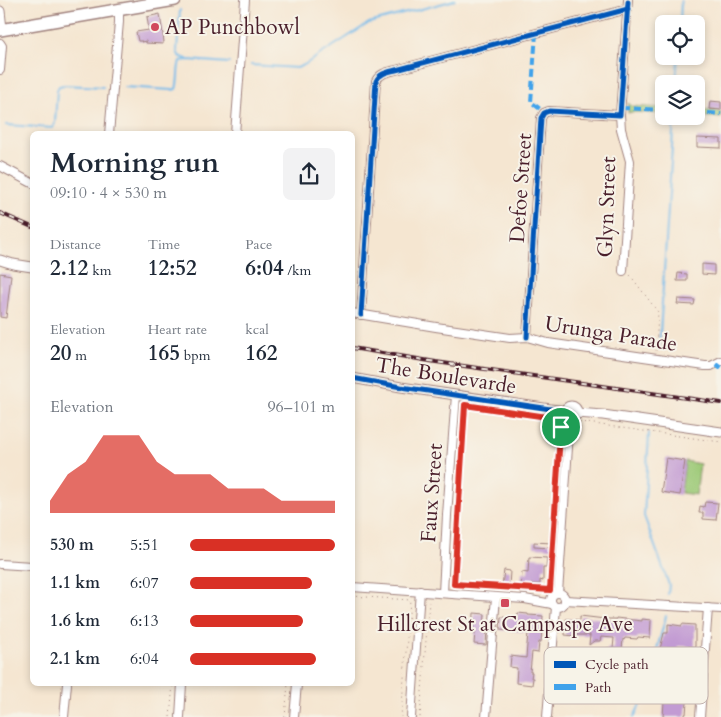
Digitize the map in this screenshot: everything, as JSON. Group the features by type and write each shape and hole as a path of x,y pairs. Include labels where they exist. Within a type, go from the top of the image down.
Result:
{"main road":[{"path":"1,29 175,0"}],"street":[{"path":"235,131 245,0"},
{"path":"620,115 628,0"},
{"path":"361,315 376,81 378,78 384,73 628,9"},
{"path":"109,131 119,10"},
{"path":"0,11 1,29"},
{"path":"0,70 1,44"},
{"name":"Defoe Street","path":"527,337 542,116 549,111 620,115"},
{"name":"Glyn Street","path":"620,115 621,129 630,161 623,271"},
{"path":"0,166 30,182"},
{"path":"0,260 30,267"},
{"name":"Urunga Parade","path":"355,314 510,338 527,337 548,343 704,366 718,362"},
{"name":"The Boulevarde","path":"355,378 570,414 603,415 721,432"},
{"name":"Faux Street","path":"443,592 456,395"},
{"path":"551,647 554,606 550,600 555,594 570,414"},
{"path":"0,564 30,566"},
{"path":"355,587 525,598 555,594 564,596 565,600"},
{"path":"411,717 420,591"},
{"path":"486,717 496,597"},
{"path":"525,598 559,607 563,605 565,600"},
{"path":"565,600 721,609"},
{"path":"705,647 708,608"},
{"path":"64,717 67,686"},
{"path":"180,717 182,686"},
{"path":"294,717 297,686"},
{"path":"547,717 548,704"},
{"path":"700,717 701,704"}],"path":[{"path":"623,271 631,276 658,312 655,359"},
{"path":"465,405 561,419 561,427 550,590 454,584 465,405"},
{"path":"569,428 580,429 580,422 721,442"},
{"path":"355,596 410,600 401,717"},
{"path":"420,717 429,602"},
{"path":"170,717 173,686"},
{"path":"285,717 288,686"}],"green space":[{"path":"628,103 632,106 655,107 655,113 628,113"},
{"path":"705,110 721,111 721,118 705,117"},
{"path":"685,461 700,464 696,495 681,493"}],"building":[{"name":"AP Punchbowl","path":"160,14 163,44 138,41 136,32 149,30 147,17"},
{"path":"710,101 721,102 721,110 709,109"},
{"path":"697,138 721,139 721,148 697,147"},
{"path":"702,264 714,265 714,275 702,274"},
{"path":"0,273 11,275 6,318 0,317"},
{"path":"678,273 687,274 687,281 677,281"},
{"path":"678,299 695,300 694,305 677,304"},
{"path":"666,458 685,461 680,495 661,492"},
{"path":"705,502 718,503 716,520 703,519 703,513 699,513 700,506 704,507"},
{"path":"534,542 552,543 552,548 534,547"},
{"path":"529,557 547,558 546,568 543,568 543,581 540,580 540,584 531,584 531,588 521,587 522,572 528,573"},
{"path":"504,570 510,571 509,587 502,586"},
{"path":"474,613 485,614 484,630 487,630 486,645 474,644"},
{"path":"518,613 543,616 538,653 532,652 530,672 532,672 531,678 533,678 532,685 516,683 517,668 510,667 511,656 526,658 528,632 500,630 501,617 517,618"},
{"path":"580,616 605,619 651,620 650,638 625,638 623,639 622,647 613,647 614,638 601,637 600,641 594,641 589,645 590,635 565,635 566,619 580,620"},
{"path":"668,624 695,625 695,647 660,647 664,633 668,633"},
{"path":"664,704 687,704 685,717 663,717"}],"waterway":[{"path":"251,65 297,68 369,23 455,0"},
{"path":"680,15 681,0"},
{"path":"180,10 177,50 179,56 187,59"},
{"path":"124,87 172,90 176,89 180,61 229,63"},
{"path":"677,65 677,75"},
{"path":"6,125 53,128 59,86 103,87"},
{"path":"659,349 673,125"},
{"path":"649,433 644,516 669,585 668,594"},
{"path":"658,647 666,616"},
{"path":"634,717 640,704"}],"railway":[{"path":"0,213 30,226"},
{"path":"355,348 721,403"}],"marked path":[{"path":"536,33 531,102 548,115"},
{"path":"621,108 655,110"},
{"path":"705,113 721,114"},
{"path":"716,364 721,368"}],"cycle path":[{"path":"527,337 541,118 544,113 549,111 620,115 628,2"},
{"path":"361,315 376,81 378,78 390,71 628,9"},
{"path":"355,379 564,411"}],"place":[{"name":"AP Punchbowl","path":"155,27"},
{"name":"Hillcrest St at Campaspe Ave","path":"505,603"}],"route":[{"path":"465,405 561,419 561,427 550,590 454,584 465,405"}]}
